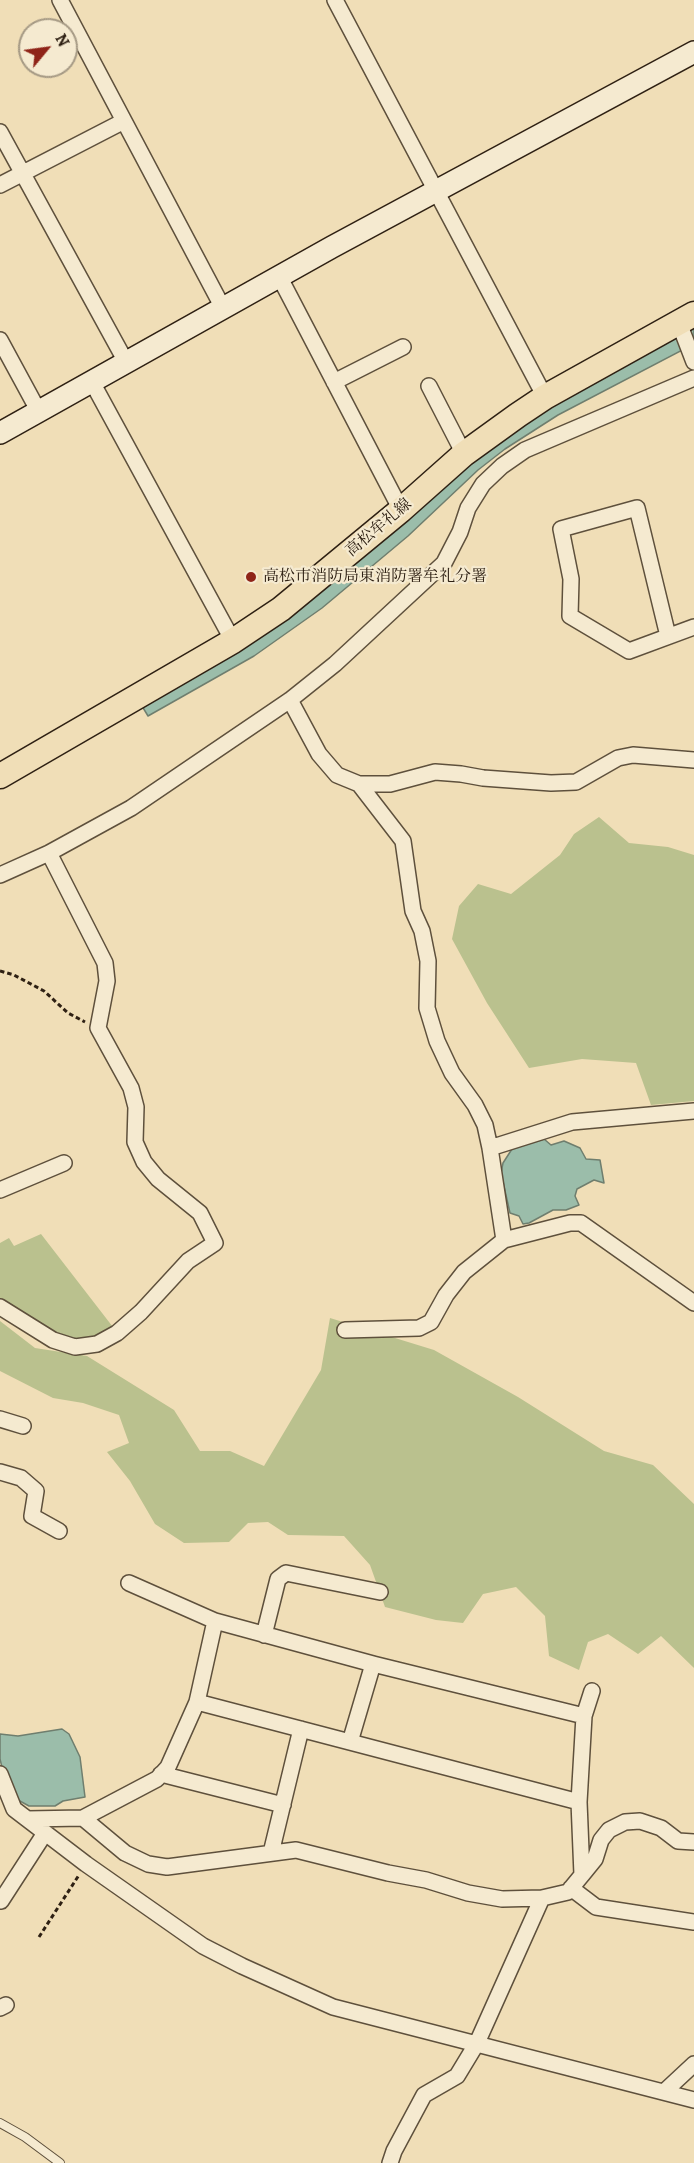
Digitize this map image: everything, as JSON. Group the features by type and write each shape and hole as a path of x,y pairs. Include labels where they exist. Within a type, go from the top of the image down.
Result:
{"main road":[{"name":"高松牟礼線","path":"0,776 234,641 281,609 401,510 464,454 545,398 686,318"}],"street":[{"path":"60,0 223,308"},
{"path":"335,0 545,398"},
{"path":"0,433 279,276 694,52"},
{"path":"0,185 124,121"},
{"path":"0,132 126,362"},
{"path":"279,276 401,510"},
{"path":"686,318 694,362"},
{"path":"0,340 39,412"},
{"path":"334,382 403,347"},
{"path":"0,875 49,853 131,808 290,700 335,664 444,563 460,532 468,508 483,484 502,466 525,450 694,378"},
{"path":"92,382 234,641"},
{"path":"429,386 464,454"},
{"path":"668,636 637,508 561,529 571,579 570,616 629,651 694,627"},
{"path":"290,700 319,754 337,775 359,784 390,784 435,772 551,783 576,782 618,758 633,755 694,760"},
{"path":"359,784 403,841 413,911 422,931 428,961 427,1008 437,1041 452,1073 485,1125 504,1240"},
{"path":"0,1307 52,1340 75,1347 97,1344 117,1333 141,1312 188,1261 215,1243 200,1213 158,1179 144,1162 135,1142 136,1107 131,1088 98,1028 107,981 105,963 49,853"},
{"path":"490,1148 572,1122 694,1111"},
{"path":"0,1190 64,1162"},
{"path":"345,1330 418,1328 431,1322 446,1295 464,1272 504,1240 570,1223 581,1223 694,1303"},
{"path":"0,1419 23,1426"},
{"path":"0,1472 21,1478 36,1491 32,1516 59,1531"},
{"path":"264,1635 278,1579 286,1573 380,1592"},
{"path":"129,1583 215,1621 373,1664 584,1716"},
{"path":"27,1819 83,1818 157,1779 168,1767 197,1702 215,1621"},
{"path":"350,1742 373,1664"},
{"path":"582,1875 579,1802 584,1716 592,1691"},
{"path":"197,1702 579,1802"},
{"path":"271,1853 301,1729"},
{"path":"0,1774 14,1809 86,1864 204,1946 242,1966 333,2007 694,2100"},
{"path":"161,1774 283,1805"},
{"path":"83,1818 125,1853 148,1864 167,1867 296,1850 426,1880 468,1893 502,1899 542,1898 568,1892 595,1859 601,1840 609,1830 625,1822 640,1821 661,1828 678,1841 694,1842"},
{"path":"1,1901 45,1833"},
{"path":"571,1888 596,1907 694,1922"},
{"path":"390,2163 424,2095 457,2076 477,2043 542,1898"},
{"path":"665,2091 694,2064"}],"lane":[{"path":"0,2123 25,2137 60,2163"}],"path":[{"path":"0,970 44,990 68,1013 98,1028"},
{"path":"39,1937 86,1864"}],"shaded area":[{"path":"694,326 694,344 558,415 505,449 478,470 408,536 322,608 254,656 148,716 142,706 531,416"},
{"path":"599,817 629,843 668,847 694,855 694,1101 651,1105 636,1063 582,1059 529,1068 487,1003 452,939 459,906 478,884 511,894 560,855 574,834"},
{"path":"544,1139 551,1145 564,1141 580,1148 586,1159 600,1160 604,1183 594,1180 577,1189 575,1196 579,1205 566,1210 553,1210 523,1224 519,1216 510,1213 501,1173 503,1163 512,1149"},
{"path":"41,1234 116,1331 75,1347 0,1307 0,1243 9,1238 14,1246"},
{"path":"330,1318 434,1350 518,1397 604,1451 653,1465 694,1504 694,1668 661,1636 638,1654 608,1634 588,1642 579,1670 549,1656 545,1616 516,1587 483,1594 463,1623 436,1620 385,1607 370,1565 344,1536 288,1535 268,1522 248,1523 229,1542 184,1543 155,1524 130,1481 107,1452 129,1443 119,1415 83,1403 53,1398 0,1371 0,1321 35,1348 87,1356 174,1410 200,1451 230,1451 264,1466 321,1370"},
{"path":"62,1729 69,1734 80,1757 85,1797 63,1801 55,1806 29,1806 18,1800 5,1780 0,1759 0,1734 18,1736"}],"place":[{"name":"高松市消防局東消防署牟礼分署","path":"251,577"}]}
